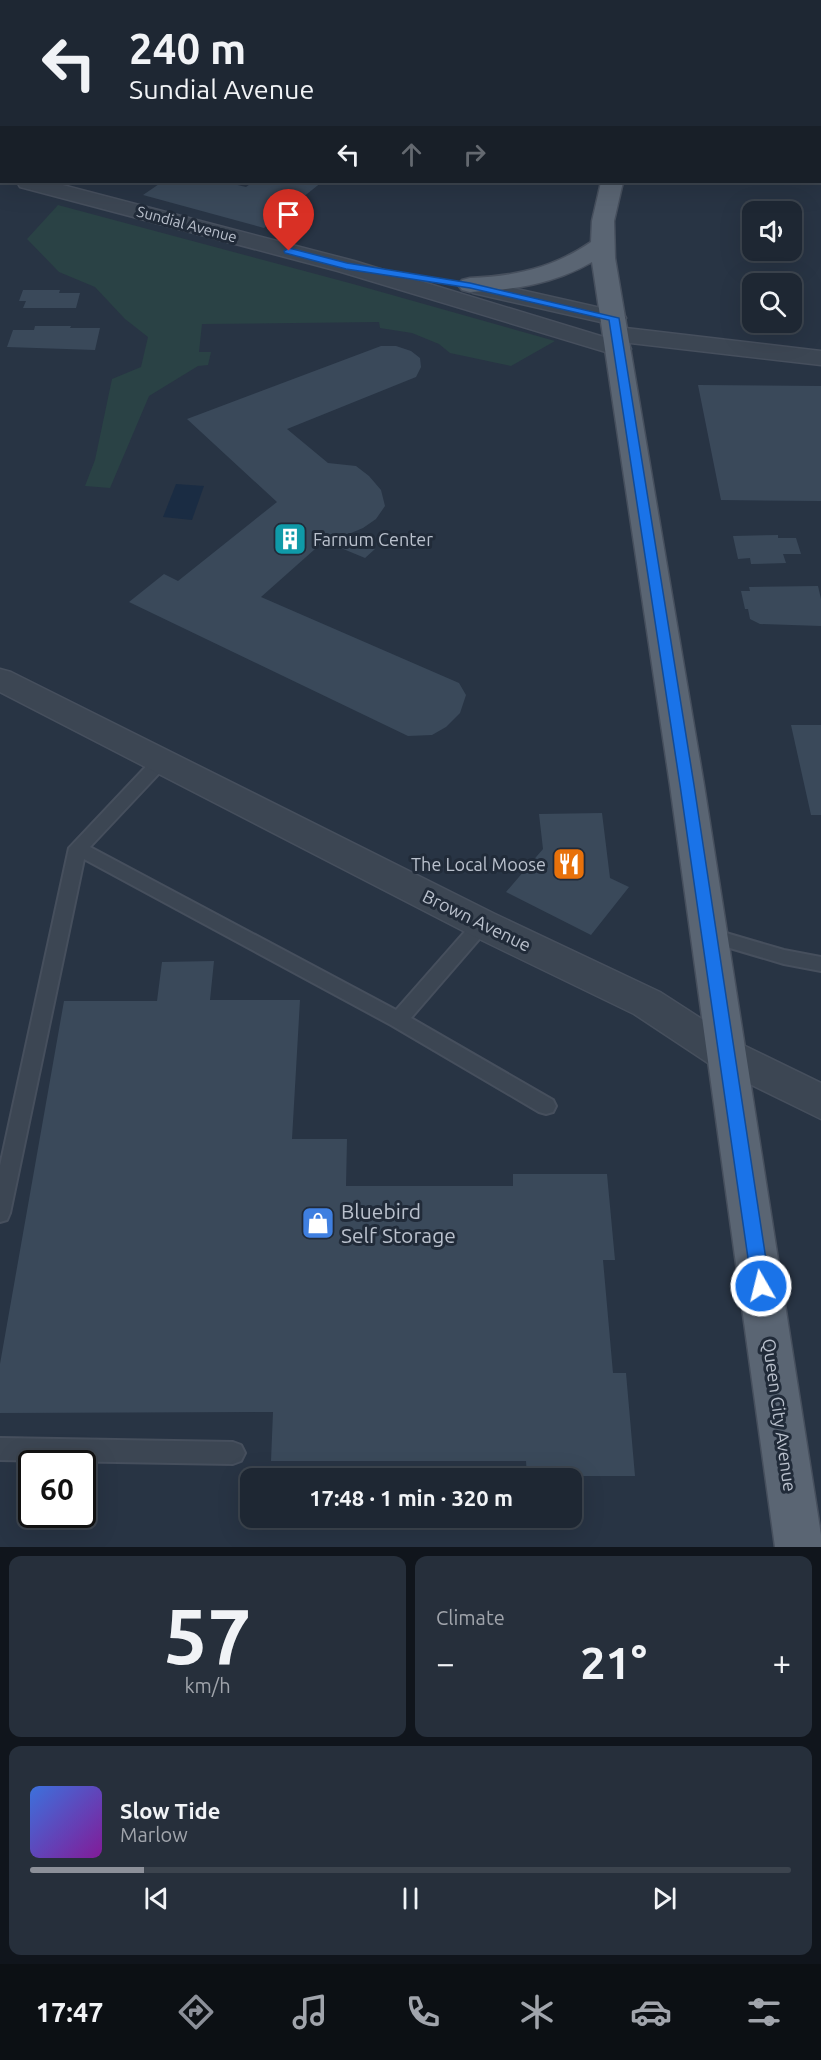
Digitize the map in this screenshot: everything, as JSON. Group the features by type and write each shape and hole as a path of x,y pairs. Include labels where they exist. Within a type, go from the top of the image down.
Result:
{"main road":[{"name":"Queen City Avenue","path":"612,183 602,222 601,246 709,935 799,1547"},
{"path":"470,285 537,279 580,261 601,246"}],"street":[{"name":"Sundial Avenue","path":"32,183 616,334"},
{"name":"Sundial Avenue","path":"346,266 470,285 616,334"},
{"path":"616,334 821,358"},
{"name":"Brown Avenue","path":"0,679 482,924 647,1003 725,1054 821,1102"}],"lane":[{"path":"0,1213 78,848 161,761"},
{"path":"78,848 398,1020 546,1106"},
{"path":"398,1020 482,924"},
{"path":"709,935 784,957 821,964"},
{"path":"0,1449 233,1453"}],"green space":[{"path":"58,205 555,341 511,366 450,353 439,344 412,333 380,328 379,322 202,324 199,352 211,352 208,365 198,366 149,396 110,488 85,486 95,460 112,379 141,367 148,337 125,319 95,287 59,272 27,239"}],"water":[{"path":"176,484 204,486 192,520 163,517"}],"building":[{"path":"161,183 229,183 246,187 252,183 321,183 264,228 143,195"},
{"path":"23,290 60,290 59,293 80,293 76,308 23,308 26,301 19,301"},
{"path":"35,326 100,328 95,350 7,347 13,330 34,330"},
{"name":"Farnum Center","path":"381,346 396,346 411,351 420,358 421,367 416,377 287,429 328,463 356,466 381,490 385,506 376,519 363,528 344,536 375,549 365,558 324,541 261,597 459,683 466,695 460,713 446,727 432,735 408,736 129,602 164,574 178,581 277,502 187,419"},
{"path":"698,385 821,386 821,501 721,500"},
{"path":"778,535 778,538 796,538 801,554 783,554 786,563 751,564 750,558 738,559 733,536"},
{"path":"818,586 821,599 821,626 760,624 750,619 741,591 750,591 749,587"},
{"path":"791,725 821,725 821,815 811,815"},
{"name":"The Local Moose","path":"602,813 610,878 629,887 591,935 506,892 543,849 539,814"},
{"name":"Bluebird Self Storage","path":"214,961 210,1000 300,1000 292,1139 347,1139 346,1186 513,1186 513,1174 607,1174 615,1260 603,1260 613,1373 626,1373 635,1476 582,1476 582,1468 526,1468 526,1461 271,1461 273,1412 0,1413 0,1364 64,1001 157,1001 162,962"}],"place":[{"name":"Farnum Center","path":"290,539"},
{"name":"The Local Moose","path":"569,864"},
{"name":"Bluebird Self Storage","path":"318,1223"}],"route":[{"path":"289,251 346,266 470,285 614,318 687,785 761,1286"}]}
